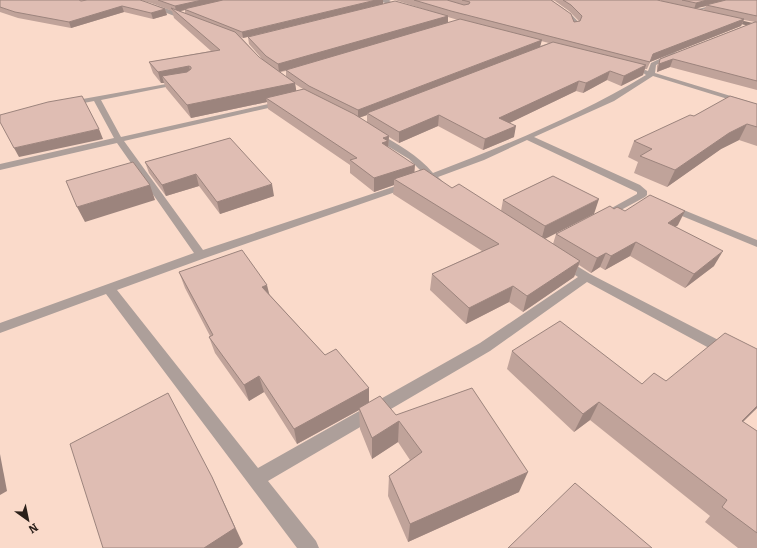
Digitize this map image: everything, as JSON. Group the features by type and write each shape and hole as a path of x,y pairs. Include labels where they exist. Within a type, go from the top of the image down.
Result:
{"street":[{"path":"127,0 149,5 190,20"},
{"path":"548,0 555,7 574,19 576,23 575,26"},
{"path":"694,11 738,0"},
{"path":"385,2 405,8"},
{"path":"686,10 708,14"},
{"path":"176,15 189,12"},
{"path":"723,18 754,25"},
{"path":"737,30 754,25"},
{"path":"652,74 651,69 653,64 683,51"},
{"path":"634,69 757,106"},
{"path":"0,328 201,255 431,177 482,158 611,99 652,74"},
{"path":"62,105 190,80"},
{"path":"97,99 119,140 201,255"},
{"path":"0,167 290,100"},
{"path":"364,127 418,161 426,168 431,177 444,185"},
{"path":"527,138 637,187 649,198 757,244"},
{"path":"595,219 649,198"},
{"path":"554,255 586,277 737,357"},
{"path":"256,478 485,347 586,277"},
{"path":"109,289 309,548"}],"building":[{"path":"0,0 140,0 165,9 151,13 122,6 69,22 15,12 0,7"},
{"path":"158,0 202,0 175,6"},
{"path":"223,0 376,0 242,32 184,9"},
{"path":"414,0 447,0 464,5 469,4 470,2 462,0 551,0 571,14 574,22 580,21 582,16 571,5 563,0 657,0 744,19 653,54 650,62 451,11"},
{"path":"682,0 707,0 696,3"},
{"path":"726,0 757,0 757,16 706,5"},
{"path":"395,1 448,16 278,64 266,56 248,37"},
{"path":"171,8 235,32 259,57 295,83 187,105 162,76 187,72 191,69 191,67 189,66 158,72 149,62 220,50"},
{"path":"460,19 542,40 358,110 309,86 286,70"},
{"path":"757,22 757,81 673,59 659,64 660,59"},
{"path":"553,42 646,65 624,76 610,71 586,83 579,81 499,118 516,126 485,139 439,115 399,132 367,113"},
{"path":"304,89 354,114 389,136 383,138 388,141 382,143 415,165 374,178 350,160 357,158 266,98"},
{"path":"82,96 99,129 14,148 0,122 0,115 48,102"},
{"path":"730,96 757,104 757,127 747,124 729,133 675,170 640,156 652,149 634,141 690,115 694,116"},
{"path":"230,138 272,184 217,202 196,174 162,185 145,162"},
{"path":"133,162 150,185 77,207 66,181"},
{"path":"424,169 452,188 459,184 580,261 527,296 513,286 469,308 432,274 499,244 394,179"},
{"path":"553,176 599,199 545,226 503,200"},
{"path":"650,195 685,211 668,223 723,251 694,274 636,242 611,256 606,253 597,258 556,234 610,206 614,209 617,207 625,211"},
{"path":"242,250 267,285 262,287 325,355 336,349 369,388 294,429 259,376 244,385 209,337 213,335 179,272"},
{"path":"560,321 642,384 654,373 666,381 725,333 757,349 757,406 742,421 757,431 757,533 722,507 727,500 599,402 583,414 512,351"},
{"path":"472,388 528,472 410,524 389,476 422,452 399,421 372,438 359,408 380,396 396,415"},
{"path":"168,393 212,477 235,528 204,548 103,548 70,444"},
{"path":"575,483 652,548 508,548"}]}
